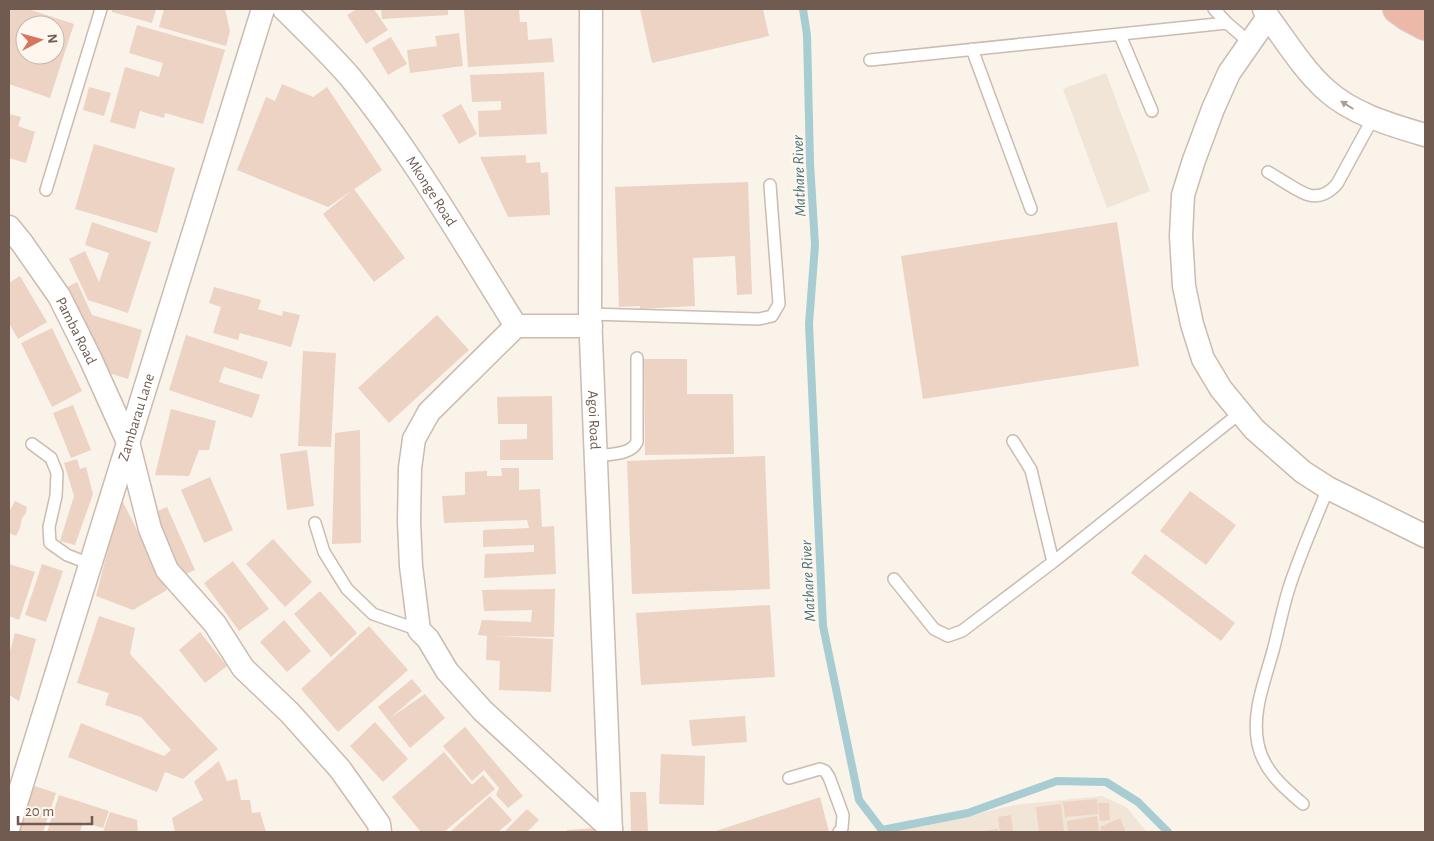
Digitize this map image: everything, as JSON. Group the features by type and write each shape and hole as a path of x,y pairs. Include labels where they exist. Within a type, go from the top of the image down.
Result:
{"highway":[{"path":"1397,9 1425,26"}],"street":[{"name":"Zambarau Lane","path":"9,822 263,9"},
{"name":"Mkonge Road","path":"284,9 307,18 383,120 428,186 516,326"},
{"name":"Agoi Road","path":"591,9 590,320 611,831"},
{"path":"1425,135 1373,118 1348,107 1325,90 1306,69 1266,13 1229,73 1213,109 1183,195 1181,236 1184,286 1192,324 1203,359 1221,389 1240,413 1254,429 1303,472 1328,488 1425,536"},
{"name":"Pamba Road","path":"9,227 59,296 91,360 128,442 150,529 167,570 215,624 243,668 290,713 340,770 379,824 380,832"},
{"path":"590,320 516,326 429,412 414,439 410,468 411,566 419,630 428,639 447,670 483,711 611,831"}],"lane":[{"path":"46,190 101,9"},
{"path":"1214,9 1249,42"},
{"path":"870,60 1227,23"},
{"path":"1120,35 1152,112"},
{"path":"972,49 1031,209"},
{"path":"1268,172 1308,195 1317,196 1328,192 1337,184 1373,118"},
{"path":"590,320 759,318 772,316 779,304 770,185"},
{"path":"596,456 630,450 635,447 637,442 637,358"},
{"path":"894,579 934,628 948,636 962,631 1053,562 1240,413"},
{"path":"1013,441 1030,470 1053,562"},
{"path":"32,444 51,458 57,473 56,496 49,527 50,543 67,555 90,564"},
{"path":"1303,804 1280,783 1266,764 1258,745 1256,726 1262,688 1289,587 1328,488"},
{"path":"315,523 324,552 347,589 373,614 419,630"},
{"path":"789,778 820,769 825,771 830,777 844,816 842,828 839,832"}],"shaded area":[{"path":"1106,73 1150,191 1107,208 1063,89"},
{"path":"1102,796 1126,807 1147,832 884,832 960,818 1014,805"}],"building":[{"path":"9,9 28,9 46,15 15,15 15,65 61,65 50,98 9,84"},
{"path":"112,9 156,9 152,23 112,12"},
{"path":"164,9 225,9 230,31 226,46 159,27"},
{"path":"357,9 374,9 388,30 366,44 347,15"},
{"path":"381,9 448,9 448,15 382,19"},
{"path":"464,9 519,9 520,22 527,22 528,40 552,38 554,62 468,67"},
{"path":"640,9 763,9 769,36 652,63"},
{"path":"65,21 74,24 65,52"},
{"path":"137,25 225,50 203,124 165,113 164,118 140,111 135,129 110,122 125,67 159,77 163,63 129,53"},
{"path":"459,33 463,66 410,73 407,50 437,46 435,36"},
{"path":"391,37 407,64 388,75 372,48"},
{"path":"544,72 547,134 479,137 478,111 501,110 501,101 472,102 470,75"},
{"path":"282,84 313,97 327,87 382,170 328,207 237,170 266,97 275,101"},
{"path":"89,87 111,93 104,116 83,110"},
{"path":"461,104 477,134 459,144 442,115"},
{"path":"9,114 21,117 18,126 35,132 26,163 9,158"},
{"path":"94,144 175,168 157,233 75,209"},
{"path":"526,155 526,163 540,162 541,173 548,172 550,215 508,217 480,157"},
{"path":"748,182 752,294 737,295 735,256 693,258 695,306 640,309 640,306 619,307 615,187"},
{"path":"354,189 405,258 374,282 323,214"},
{"path":"92,222 151,242 128,313 88,300 69,259 85,251 99,282 109,253 85,245"},
{"path":"1117,222 1139,366 923,399 901,256"},
{"path":"20,276 47,322 18,339 9,323 9,283"},
{"path":"77,282 92,315 142,330 128,379 103,371 64,289"},
{"path":"214,287 261,300 258,309 282,316 283,311 300,315 291,347 240,333 238,340 213,333 221,307 209,303"},
{"path":"437,315 469,350 389,423 358,388"},
{"path":"52,328 82,391 52,407 21,343"},
{"path":"186,335 268,362 262,379 224,367 219,382 260,395 252,418 169,390"},
{"path":"303,351 336,353 331,447 298,446"},
{"path":"644,359 687,359 687,394 733,394 734,454 645,455"},
{"path":"552,396 553,460 500,460 500,440 527,439 527,424 498,424 497,397"},
{"path":"73,405 91,450 71,458 53,413"},
{"path":"171,409 216,421 209,450 199,450 189,476 155,475"},
{"path":"360,430 361,543 332,544 335,433"},
{"path":"307,450 314,506 287,510 280,454"},
{"path":"765,456 770,589 632,594 627,461"},
{"path":"77,459 80,469 86,467 93,494 75,545 60,541 74,496 64,463"},
{"path":"501,468 519,468 519,490 540,489 542,527 554,526 556,574 484,578 485,554 534,552 534,545 483,547 483,530 529,528 527,520 444,523 442,496 465,495 465,472 487,471 487,476 502,476"},
{"path":"210,477 233,530 204,543 181,490"},
{"path":"1190,491 1236,525 1206,565 1160,531"},
{"path":"121,498 167,590 133,610 96,596"},
{"path":"15,501 27,507 16,536 9,533 9,512"},
{"path":"167,507 195,570 177,578 149,515"},
{"path":"273,539 312,582 285,607 246,564"},
{"path":"1145,554 1235,623 1221,641 1131,573"},
{"path":"233,561 269,609 239,631 204,583"},
{"path":"9,564 35,572 19,620 9,616"},
{"path":"42,564 63,571 46,622 25,615"},
{"path":"555,589 554,637 494,636 553,639 551,692 499,690 500,661 486,660 487,636 478,635 482,620 531,622 532,610 484,611 482,590"},
{"path":"320,591 357,633 331,657 294,614"},
{"path":"770,605 775,677 641,685 636,613"},
{"path":"99,616 135,628 130,654 218,749 183,779 165,772 157,792 68,757 81,723 164,756 171,750 141,717 105,705 109,693 77,683"},
{"path":"284,620 311,651 287,672 260,642"},
{"path":"369,626 408,670 338,732 301,689"},
{"path":"200,632 227,666 205,683 179,650"},
{"path":"15,633 36,639 19,701 9,695 9,655"},
{"path":"412,679 422,691 390,718 425,694 445,718 410,748 378,707"},
{"path":"745,716 747,742 692,746 689,720"},
{"path":"375,722 408,759 383,782 350,746"},
{"path":"465,727 523,796 508,808 496,795 499,788 484,770 472,781 443,746"},
{"path":"444,752 472,785 483,775 495,789 444,832 421,832 392,797"},
{"path":"661,754 705,756 704,805 659,804"},
{"path":"219,761 227,781 237,779 241,800 250,800 252,813 260,812 266,832 175,832 172,818 203,800 194,782"},
{"path":"28,784 56,793 43,832 13,832"},
{"path":"630,792 646,792 648,832 631,832"},
{"path":"59,795 109,811 103,828 83,822 80,832 47,832"},
{"path":"490,796 512,820 498,832 450,832"},
{"path":"820,797 829,832 713,832"},
{"path":"1097,799 1098,814 1065,817 1063,802"},
{"path":"1098,803 1109,803 1110,820 1100,821"},
{"path":"1061,804 1064,831 1039,832 1036,807"},
{"path":"527,809 539,820 527,832 504,832"},
{"path":"110,812 137,820 138,832 103,832"},
{"path":"1011,815 1013,832 1000,832 998,817"},
{"path":"1097,816 1099,832 1068,832 1067,821"},
{"path":"1120,818 1126,832 1102,832 1100,827"},
{"path":"597,828 597,832 567,832 567,830"},
{"path":"998,829 998,832 981,832 981,831"}],"waterway":[{"name":"Mathare River","path":"803,9 807,35 810,163 815,245 809,324 823,626 859,800 882,830 968,813 1057,781 1106,782 1138,802 1168,832"}]}
